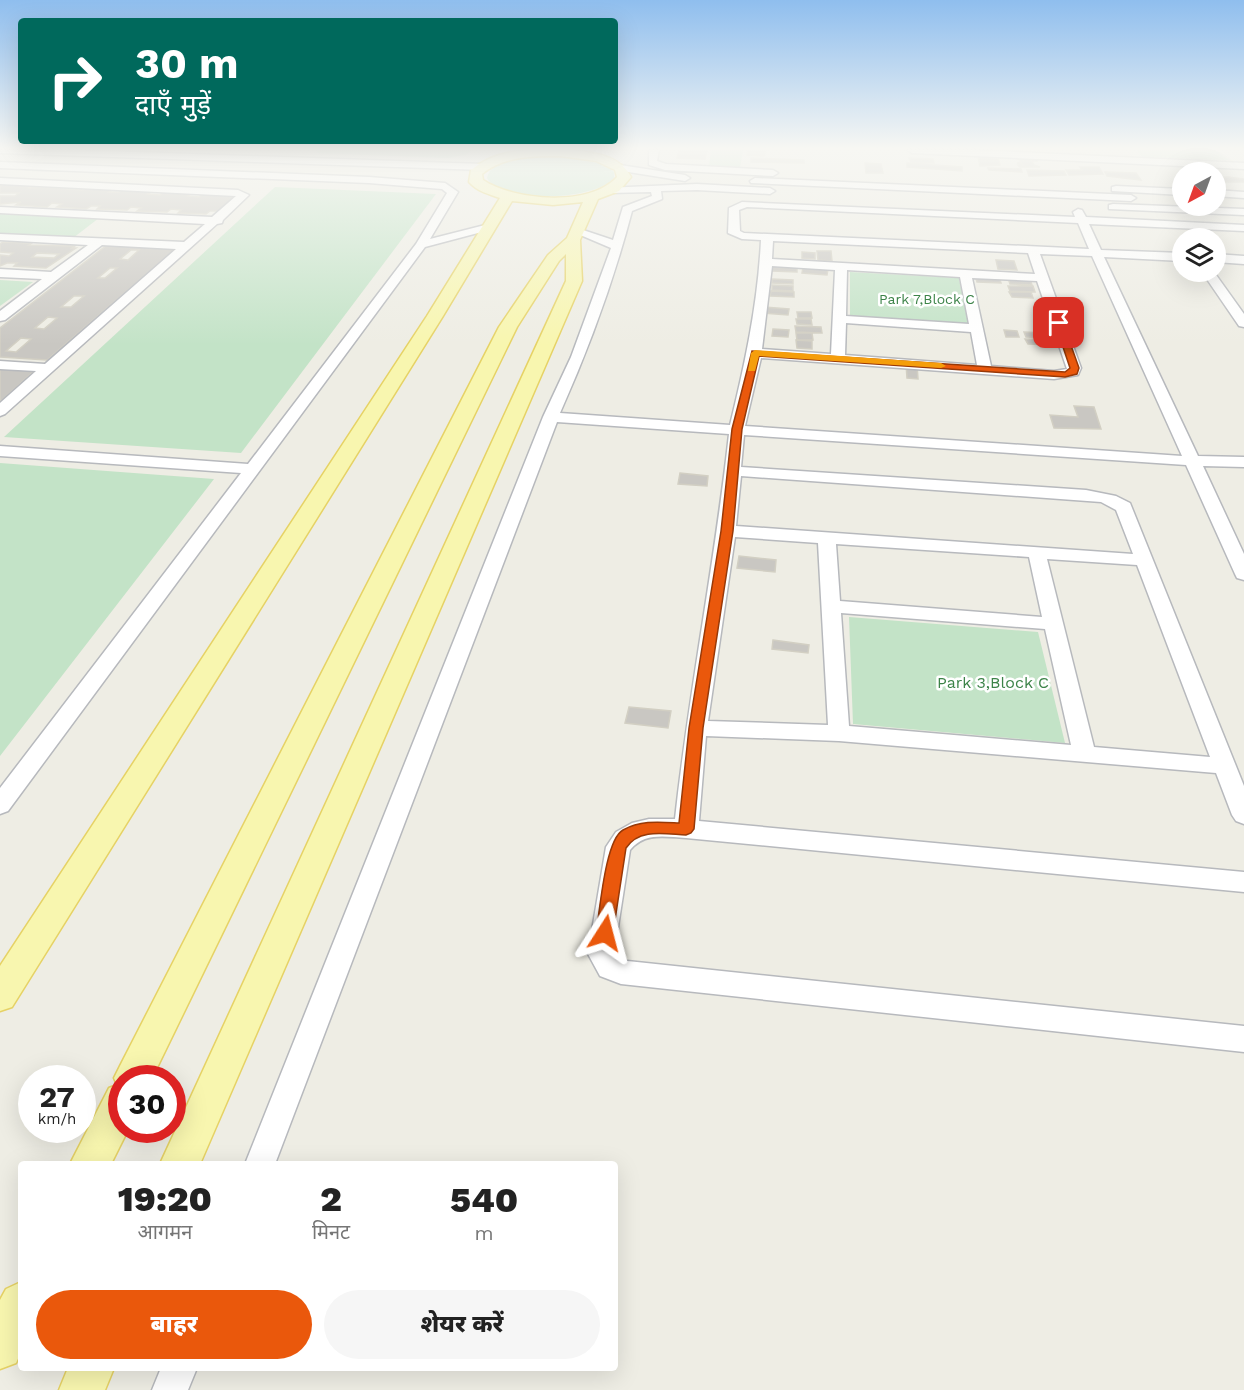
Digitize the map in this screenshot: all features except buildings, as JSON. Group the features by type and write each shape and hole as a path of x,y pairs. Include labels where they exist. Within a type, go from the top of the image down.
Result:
{"main road":[{"path":"0,996 435,316 496,215"},
{"path":"139,1065 508,327 553,258 575,236 588,215"},
{"path":"181,1161 574,281 575,236"},
{"path":"92,1161 108,1129"},
{"path":"0,1347 18,1310"},
{"path":"82,1390 90,1371"}],"street":[{"path":"96,215 218,221"},
{"path":"0,411 224,215"},
{"path":"0,805 254,469 421,245 440,215"},
{"path":"261,1161 551,417 578,357 617,246 625,215"},
{"path":"735,215 734,232 742,236 1172,256"},
{"path":"1048,215 1244,221"},
{"path":"1058,215 1244,228"},
{"path":"1079,216 1098,252 1244,574"},
{"path":"421,245 489,227"},
{"path":"575,236 617,246"},
{"path":"0,237 189,246"},
{"path":"686,829 696,728 727,531 737,429 755,353 767,237"},
{"path":"0,317 99,242"},
{"path":"755,353 1054,375 1074,372 1044,278 1032,249"},
{"path":"1226,259 1244,260"},
{"path":"766,262 1044,278"},
{"path":"838,358 841,266"},
{"path":"0,273 54,276"},
{"path":"965,273 985,369"},
{"path":"1215,282 1244,323"},
{"path":"1224,294 1244,296"},
{"path":"839,319 975,328"},
{"path":"0,364 50,368"},
{"path":"551,417 1191,461 1244,462"},
{"path":"0,451 254,469"},
{"path":"733,471 1074,494 1111,499 1124,507 1244,814"},
{"path":"727,531 1143,560"},
{"path":"828,538 839,733"},
{"path":"1037,553 1084,753"},
{"path":"833,606 1055,624"},
{"path":"696,728 839,733 1225,766"},
{"path":"1244,882 686,829 645,828 626,835 618,847 601,954 609,968 621,973 1244,1039"},
{"path":"170,1390 178,1371"}],"green space":[{"path":"0,215 99,218 73,238 0,234"},
{"path":"245,215 420,215 241,453 4,437"},
{"name":"Park 7,Block C","path":"850,272 959,278 968,324 850,317"},
{"path":"0,280 33,282 0,306"},
{"path":"0,463 214,479 0,756"},
{"name":"Park 3,Block C","path":"849,617 1038,632 1065,743 853,724"}],"slow traffic":[{"path":"752,370 755,353 941,366"}],"route":[{"path":"605,933 618,847 626,835 645,828 686,829 696,728 727,531 737,429 755,353 1065,375 1074,372 1074,368 1059,323"}]}
